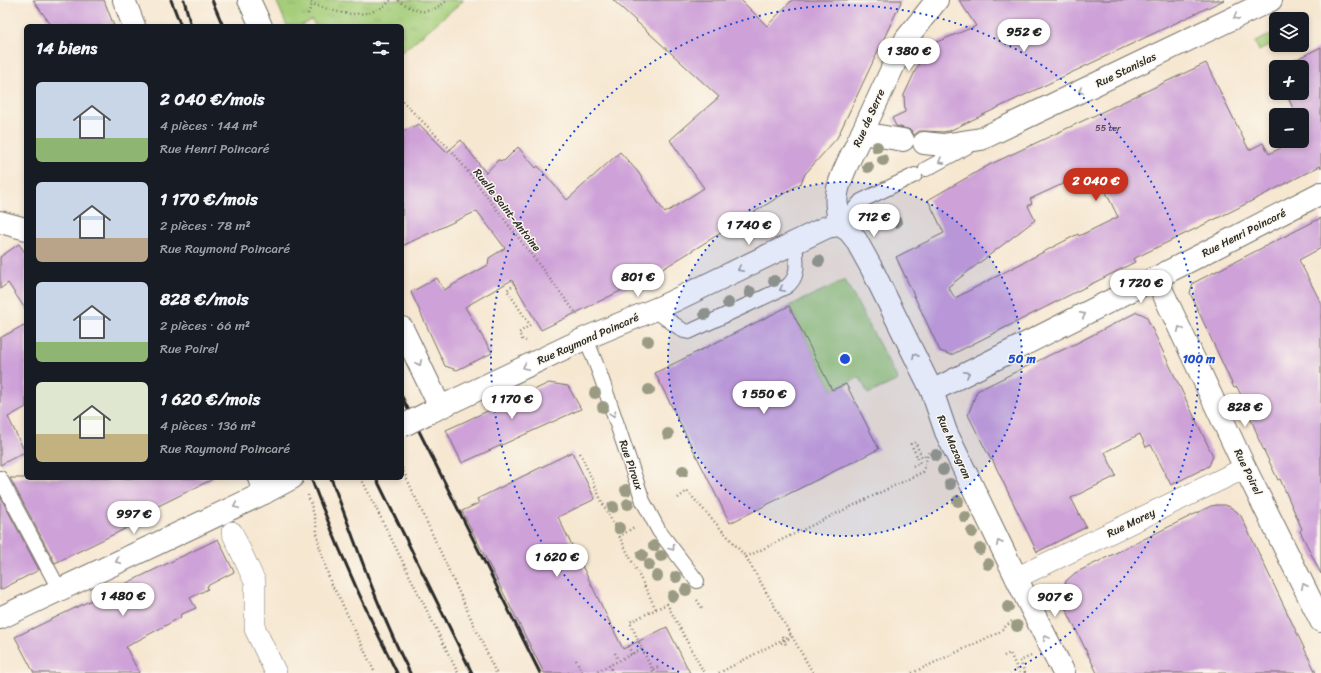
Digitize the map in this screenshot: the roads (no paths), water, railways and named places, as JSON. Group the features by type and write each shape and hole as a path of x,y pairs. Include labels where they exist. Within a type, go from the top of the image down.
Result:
{"street":[{"path":"124,0 133,24"},
{"path":"249,0 260,24"},
{"name":"Rue de Serre","path":"840,225 836,206 840,181 906,39 937,0"},
{"name":"Rue Stanislas","path":"924,143 943,145 981,139 1271,0"},
{"path":"862,133 903,140"},
{"name":"Rue Henri Poincaré","path":"932,391 1321,193"},
{"path":"0,222 24,228"},
{"name":"Rue Raymond Poincaré","path":"404,425 589,337 654,310 827,227 840,225"},
{"name":"Rue Mazagran","path":"840,225 849,231 864,255 932,391 946,432 1016,578 1064,673"},
{"name":"Rue Poirel","path":"1156,278 1245,468 1321,621"},
{"path":"404,333 433,411"},
{"name":"Rue Morey","path":"1016,578 1245,468"},
{"path":"0,618 59,590 262,486 294,483"},
{"path":"232,532 255,582 255,629 276,673"}],"lane":[{"name":"Rue Stanislas","path":"840,225 861,201 920,172 981,139"},
{"path":"654,310 684,331 689,332 786,287 791,284 796,269 795,243"},
{"name":"Rue Piroux","path":"589,337 643,501 659,531 697,581"},
{"path":"0,478 59,590"}],"railway":[{"path":"171,0 180,24"},
{"path":"184,0 190,24"},
{"path":"212,0 222,24"},
{"path":"404,401 540,673"},
{"path":"312,480 351,577 397,673"},
{"path":"332,480 378,601 398,649 410,673"},
{"path":"377,480 472,673"}]}
